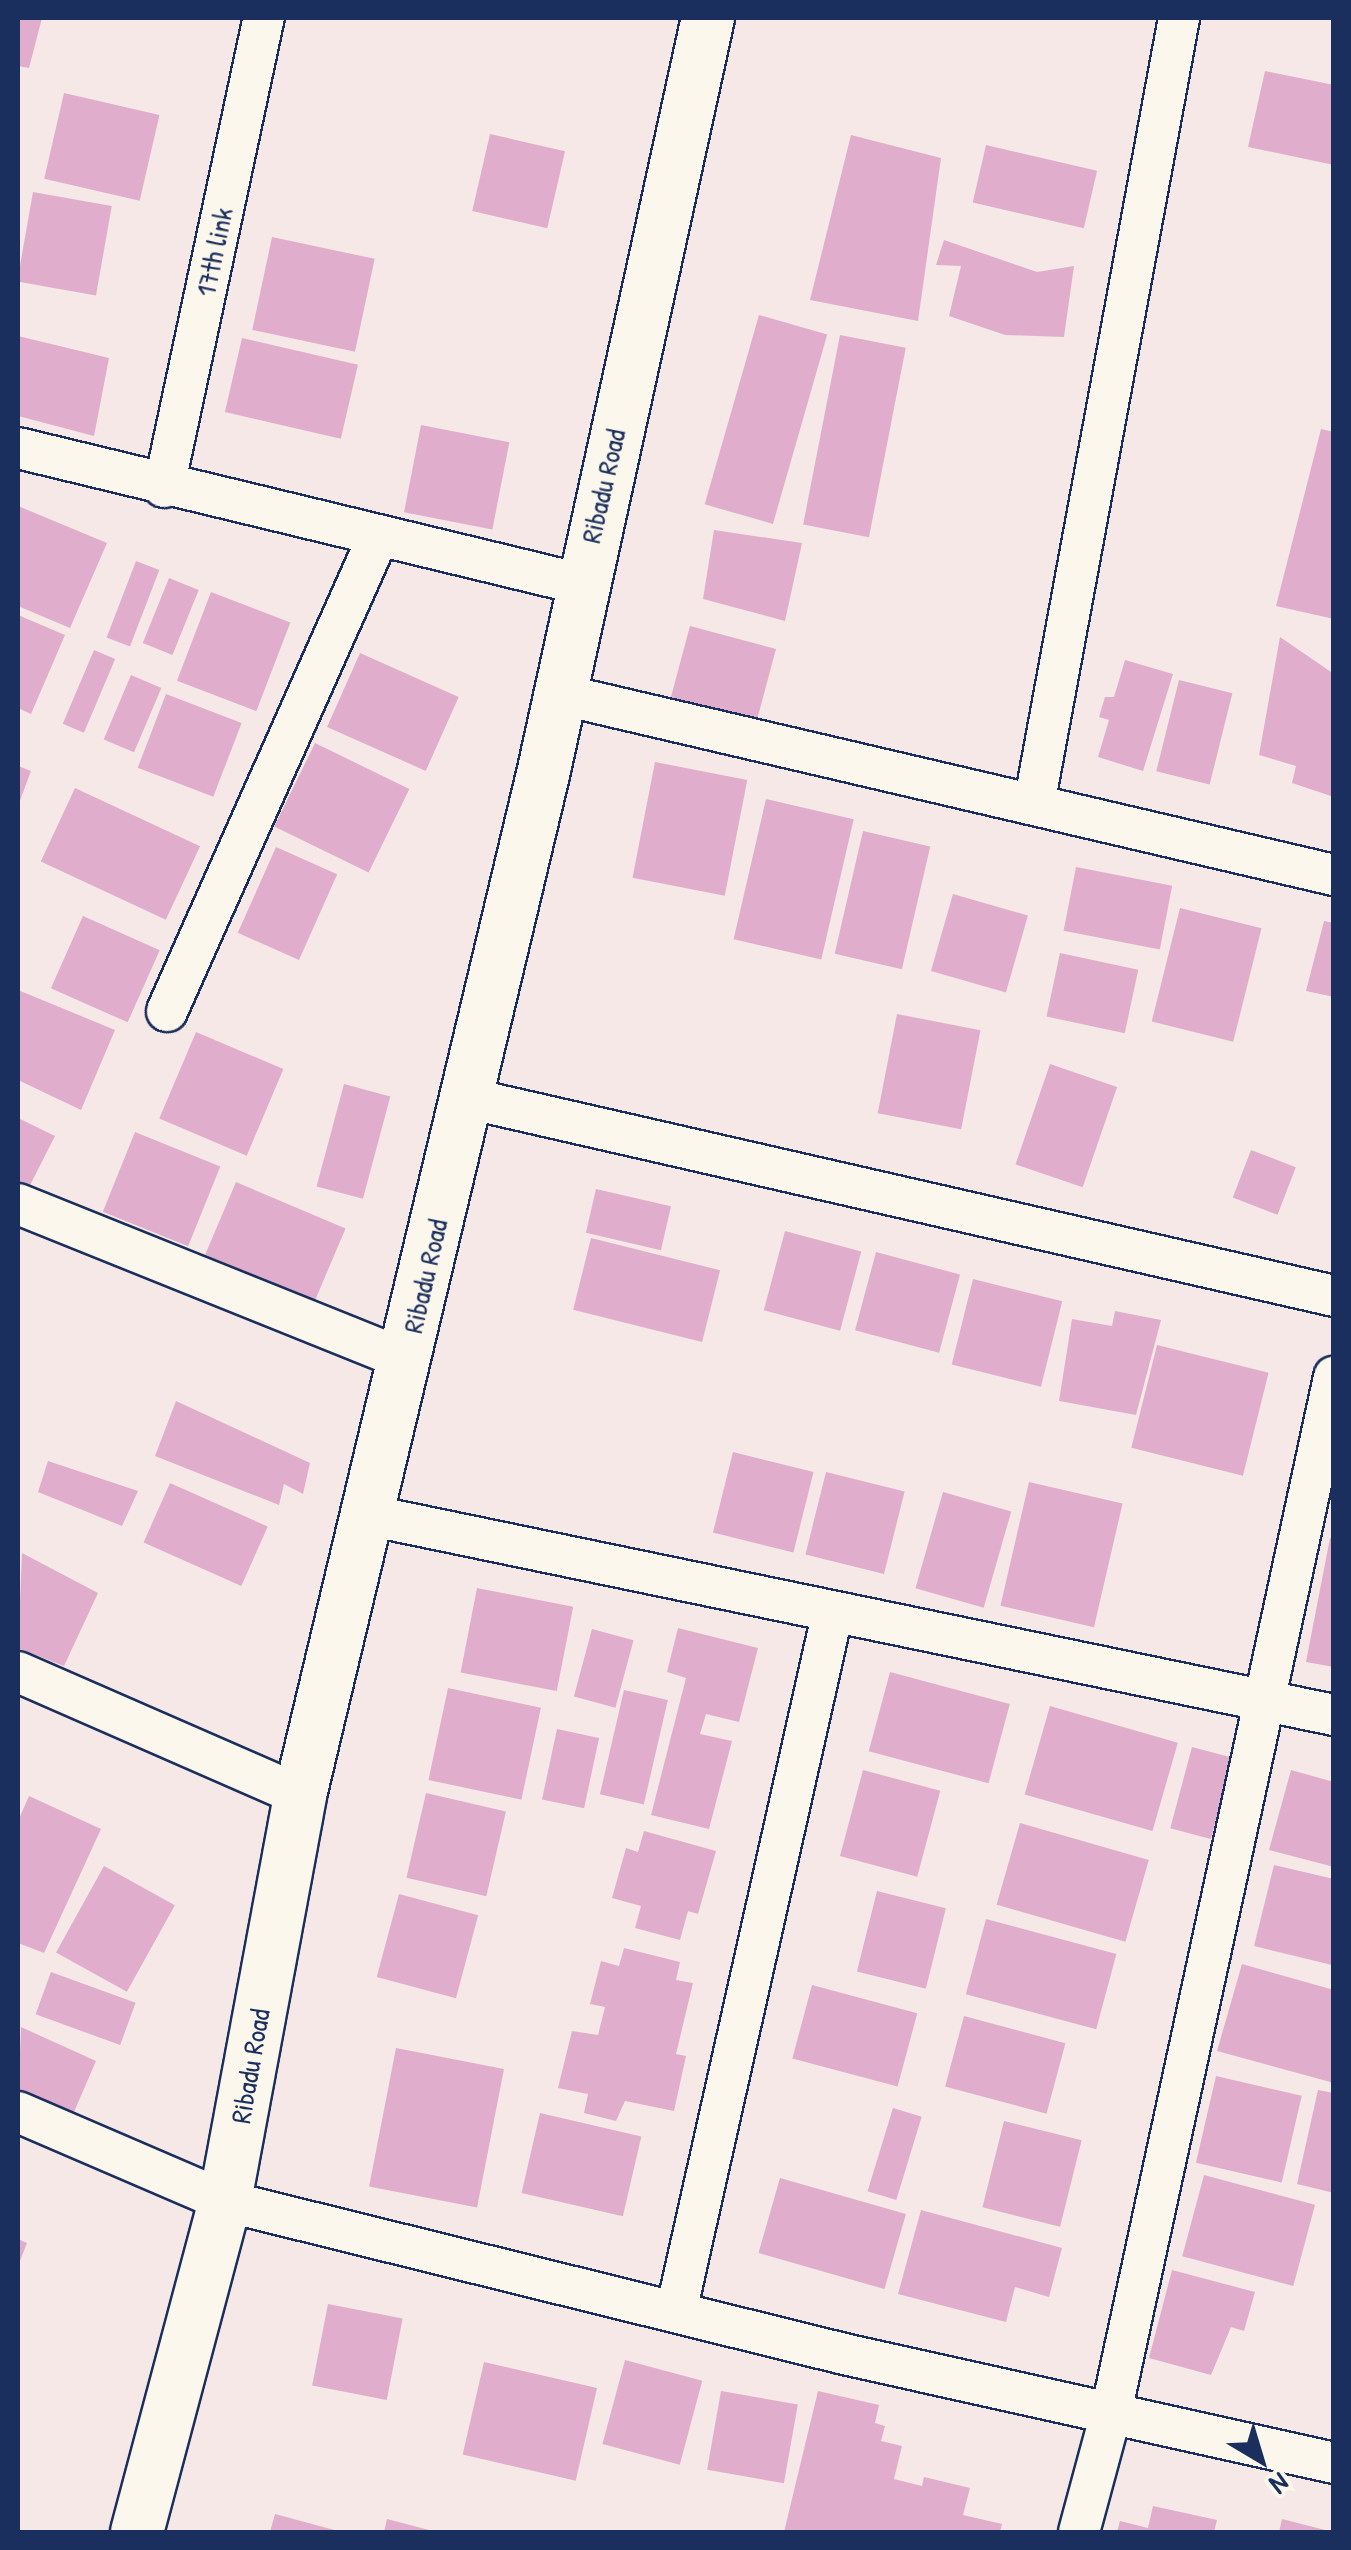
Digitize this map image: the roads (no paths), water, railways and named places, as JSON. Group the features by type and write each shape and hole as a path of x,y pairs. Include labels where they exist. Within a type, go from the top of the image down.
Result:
{"street":[{"name":"17th link","path":"164,487 264,18"},
{"name":"Ribadu Road","path":"137,2532 225,2201 300,1795 467,1098 708,18"},
{"path":"1034,805 1179,18"},
{"path":"18,448 164,487 581,584"},
{"path":"167,1011 378,536"},
{"path":"559,694 1334,875"},
{"path":"467,1098 1334,1296"},
{"path":"18,1204 406,1360"},
{"path":"1078,2532 1111,2414 1334,1377"},
{"path":"368,1514 1334,1715"},
{"path":"676,2312 833,1611"},
{"path":"18,1672 300,1795"},
{"path":"18,2112 225,2201 676,2312 1334,2463"}]}
